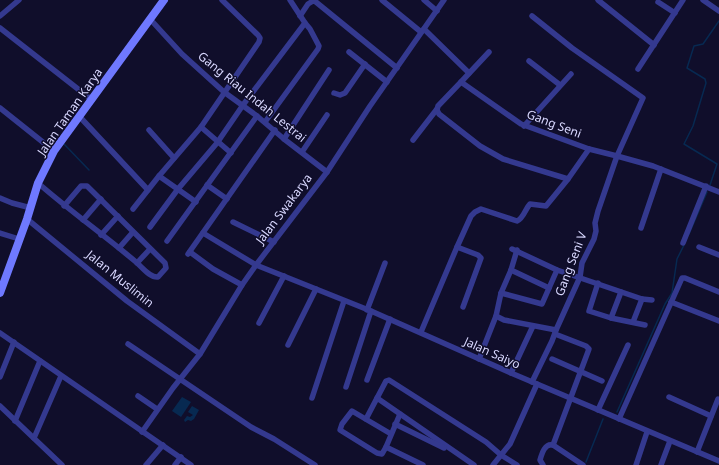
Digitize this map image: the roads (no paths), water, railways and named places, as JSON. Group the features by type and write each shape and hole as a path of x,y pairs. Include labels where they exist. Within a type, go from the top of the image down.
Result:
{"street":[{"path":"7,0 12,6"},
{"path":"0,16 19,0"},
{"name":"Jalan Taman Karya","path":"1,289 31,208 38,183 54,151 164,0"},
{"path":"132,209 200,127 260,39 258,35 222,0"},
{"path":"265,122 319,48 310,29 290,0"},
{"path":"382,0 423,31 469,73"},
{"path":"424,0 437,10"},
{"name":"Jalan Swakarya","path":"142,432 173,388 200,354 242,285 327,172 444,0"},
{"path":"598,0 654,45"},
{"path":"638,69 683,0"},
{"path":"703,0 719,11"},
{"path":"300,16 309,3 313,1 316,2 397,68"},
{"path":"658,2 675,13"},
{"name":"Gang Seni V","path":"493,465 510,444 555,332 580,277 582,263 594,239 596,231 595,223 598,211 617,156 643,98 572,48 532,16"},
{"name":"Gang Riau Indah Lestrai","path":"150,19 182,54 224,92 276,130 284,139 327,172"},
{"path":"150,227 178,189 217,143 305,22"},
{"path":"0,28 92,100"},
{"path":"349,52 387,82"},
{"path":"414,140 437,109 488,52"},
{"path":"529,61 560,84"},
{"path":"334,93 340,95 344,93 365,64"},
{"path":"284,139 329,70"},
{"path":"524,126 560,84 571,74"},
{"name":"Gang Seni","path":"461,82 524,126 588,149 661,169 719,192"},
{"path":"0,108 54,151"},
{"path":"437,109 439,114 480,146 503,159 568,179"},
{"path":"302,152 326,115"},
{"path":"79,116 148,190"},
{"path":"168,241 257,116"},
{"path":"200,127 217,143 231,153"},
{"path":"149,130 174,158"},
{"path":"242,285 213,269 189,253 276,130"},
{"path":"421,332 471,216 481,209 515,221 519,220 530,204 546,206 568,179 588,149"},
{"path":"641,228 661,169"},
{"path":"159,176 196,202"},
{"path":"38,183 64,206 153,276 156,278 159,276 166,265 87,186 82,185 64,206"},
{"path":"207,185 226,199"},
{"path":"683,243 706,186"},
{"path":"0,198 31,208"},
{"path":"83,220 101,199"},
{"path":"101,235 118,216"},
{"name":"Jalan Muslimin","path":"27,219 127,301 200,354"},
{"path":"233,222 274,242"},
{"path":"119,248 133,232"},
{"path":"0,233 19,239"},
{"name":"Jalan Saiyo","path":"203,233 256,265 421,332 479,359 647,432 719,461"},
{"path":"457,247 478,255 481,258 463,307"},
{"path":"699,247 719,255"},
{"path":"137,263 150,249"},
{"path":"479,359 496,316 501,293 511,270 515,250 557,270 642,299 652,300"},
{"path":"346,387 385,263"},
{"path":"511,270 549,288"},
{"path":"501,293 542,304 557,270"},
{"path":"259,323 284,276"},
{"path":"619,419 671,302 684,278 719,292"},
{"path":"598,283 589,311 612,318 645,325"},
{"path":"288,345 316,289"},
{"path":"612,318 621,292"},
{"path":"633,322 642,299"},
{"path":"312,398 344,300"},
{"path":"671,302 719,321"},
{"path":"496,316 504,320 555,332 589,348 554,445"},
{"path":"367,380 390,319"},
{"path":"511,373 533,326"},
{"path":"0,333 191,465"},
{"path":"0,377 14,342"},
{"path":"128,344 251,427 274,439 315,465"},
{"path":"598,410 628,345"},
{"path":"552,358 602,381"},
{"path":"15,421 40,361"},
{"path":"34,438 61,376"},
{"path":"366,419 386,381 391,380 486,442 501,455 517,465"},
{"path":"138,396 158,409"},
{"path":"377,398 474,465"},
{"path":"669,398 711,416"},
{"path":"697,452 718,399"},
{"path":"0,406 62,465"},
{"path":"391,434 352,411 342,424 340,430 379,454 382,453 386,447 400,414"},
{"path":"395,424 460,456"},
{"path":"636,465 647,432"},
{"path":"661,465 670,441"},
{"path":"543,465 540,460 542,454 550,444 554,445 580,464"},
{"path":"146,465 162,445"},
{"path":"386,447 423,465"},
{"path":"175,465 181,457"}],"water":[{"path":"182,397 191,402 181,417 172,411"},
{"path":"192,406 199,410 194,419 185,422 184,420 187,416 190,417 193,415 188,412"}],"waterway":[{"path":"710,185 717,164 684,144 693,126 706,83 705,79 687,68 694,46 703,44 719,21"},
{"path":"64,144 89,170"},
{"path":"689,234 707,192"},
{"path":"617,412 665,304 672,293 677,259 684,245"},
{"path":"586,462 603,419"}]}
